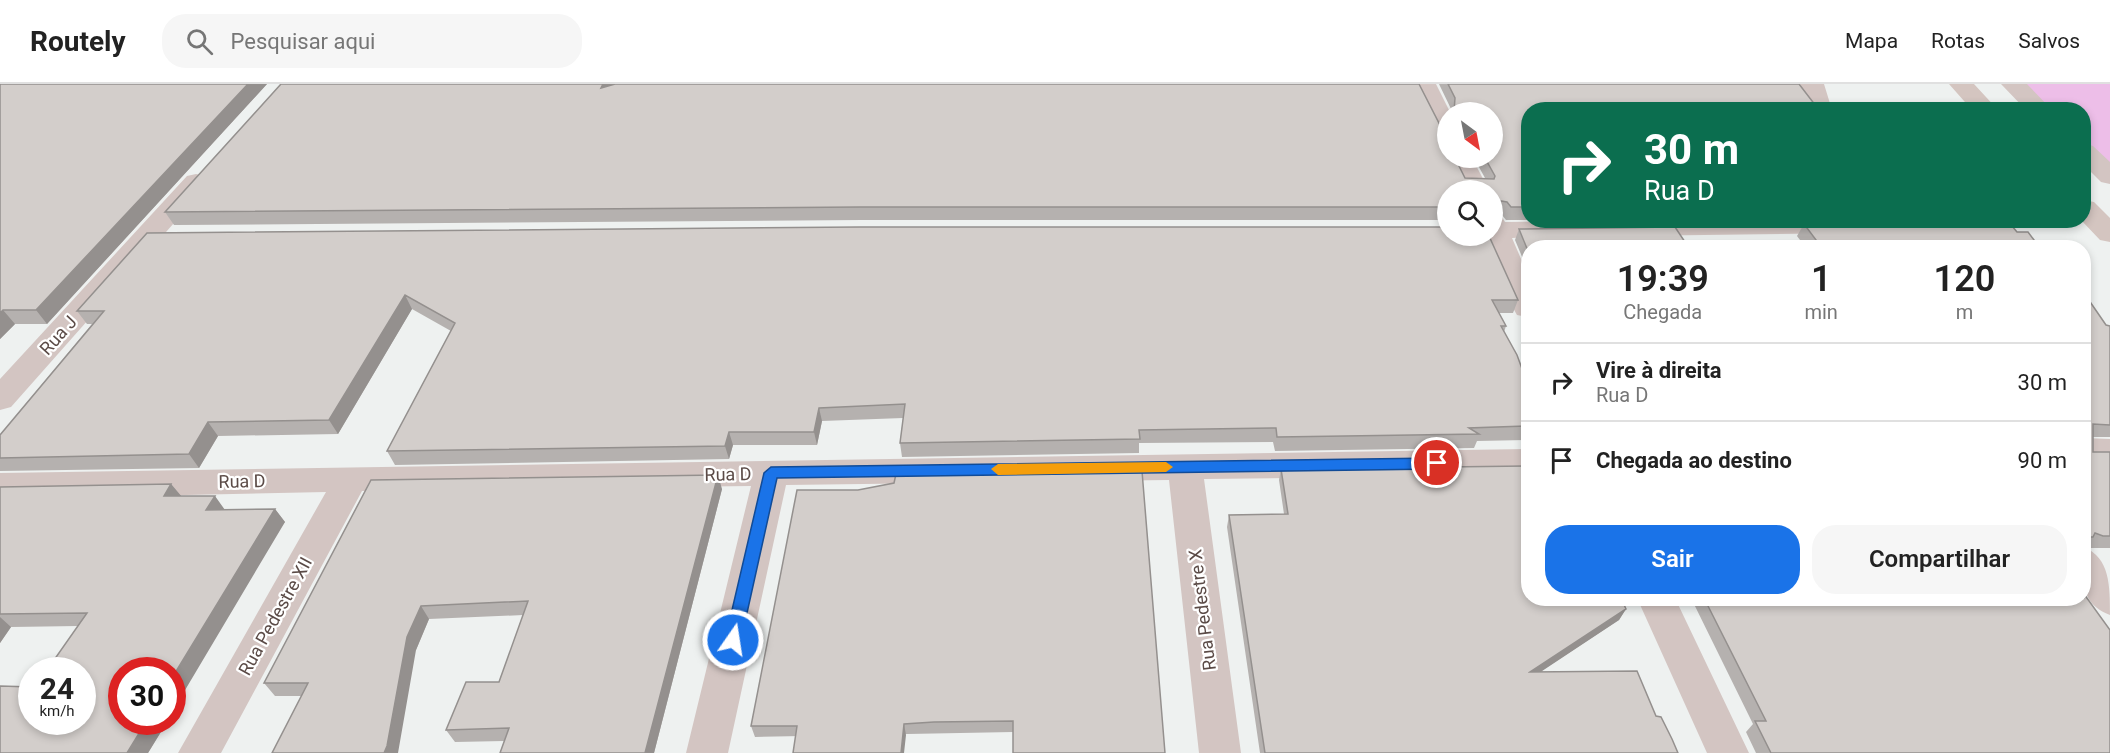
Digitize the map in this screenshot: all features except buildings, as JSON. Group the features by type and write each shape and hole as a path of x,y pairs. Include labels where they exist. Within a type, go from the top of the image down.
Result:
{"main road":[{"path":"1961,84 1978,102"},
{"path":"2091,215 2110,234"}],"street":[{"path":"1424,84 1437,110"},
{"path":"1812,84 1818,102"},
{"path":"2013,84 2032,102"},
{"path":"2091,158 2110,176"},
{"name":"Rua J","path":"0,399 215,160"},
{"path":"1503,228 1861,228"},
{"path":"147,236 183,236"},
{"path":"1502,246 1521,292"},
{"path":"2091,450 2110,450"},
{"name":"Rua D","path":"0,486 1521,462"},
{"name":"Rua Pedestre X","path":"1185,467 1220,753"},
{"path":"707,753 771,473"},
{"name":"Rua Pedestre XII","path":"199,753 351,479"},
{"path":"2091,572 2110,599"},
{"path":"1660,606 1728,753"}],"shaded area":[{"path":"2013,84 2110,84 2110,176 2091,158 2091,102 2032,102"}],"slow traffic":[{"path":"998,469 1166,467"}],"route":[{"path":"733,640 771,473 1437,463"}]}
